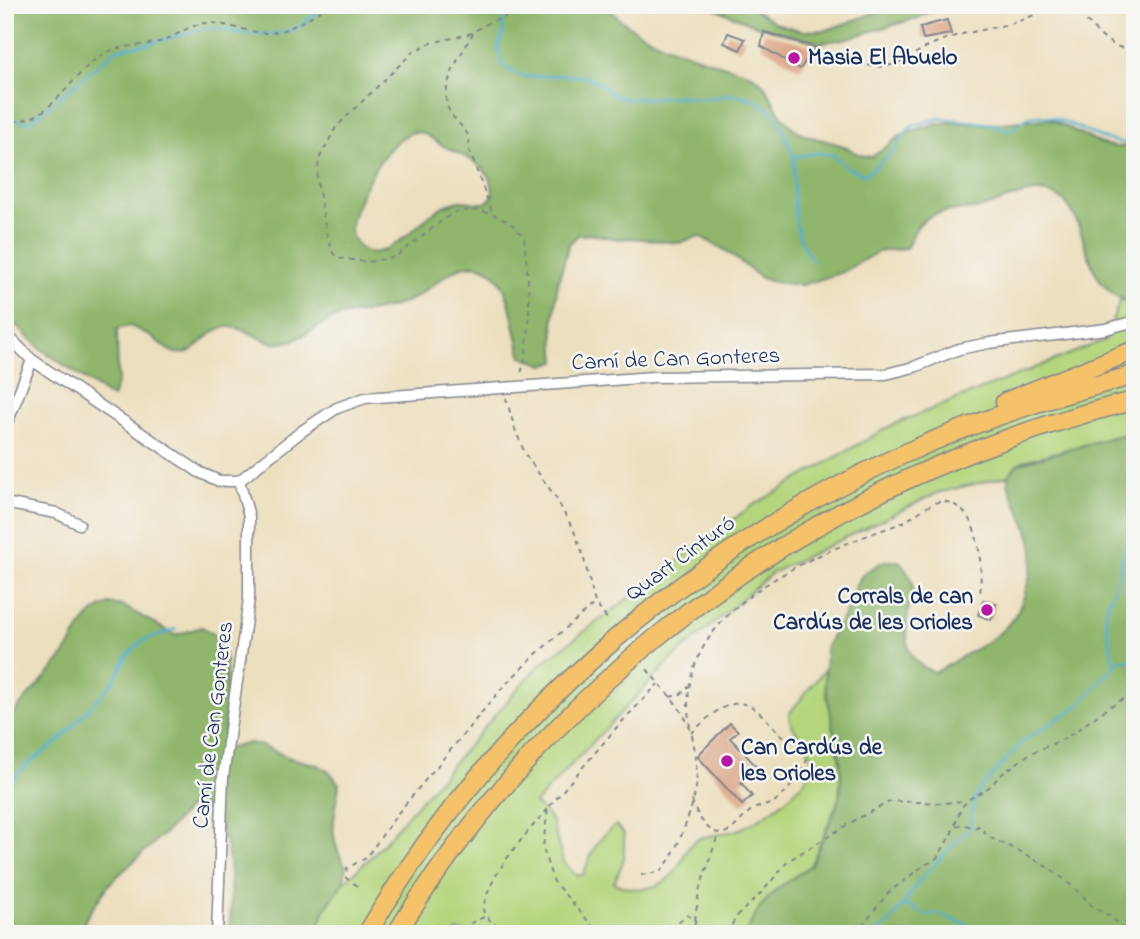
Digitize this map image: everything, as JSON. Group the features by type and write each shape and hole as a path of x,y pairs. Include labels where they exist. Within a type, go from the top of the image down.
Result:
{"highway":[{"path":"938,439 978,414 1135,350"},
{"name":"Quart Cinturó","path":"367,934 410,866 486,769 549,700 622,633 704,569 753,536 848,481 938,439 1045,399 1135,375"},
{"name":"Quart Cinturó","path":"396,934 446,858 509,779 580,704 696,605 781,547 845,511 948,461 1055,422 1135,401"},
{"path":"948,461 1000,451 1135,412"}],"street":[{"name":"Camí de Can Gonteres","path":"217,934 223,778 249,599 249,516 239,481 302,431 337,408 365,398 653,377 886,374 969,347 1106,329 1135,321"},
{"path":"5,333 32,360 199,472 219,481 239,481"},
{"path":"5,428 32,360"},
{"path":"5,503 56,513 79,524"}],"path":[{"path":"5,116 13,121 27,121 39,114 102,55 114,49 162,41 181,31 208,23 266,33 295,27 333,5"},
{"path":"510,5 505,17 473,32 431,43 414,51 335,129 319,159 317,180 333,253 338,258 368,262 395,257 452,214 462,210 476,210 515,226 524,239 529,285 529,337 520,385"},
{"path":"868,65 885,68 939,41 1027,20 1051,5"},
{"path":"1075,5 1094,30 1110,44 1135,51"},
{"path":"473,32 448,85 447,104 455,121 468,133 471,142 468,148 493,216"},
{"path":"504,387 525,454 556,498 574,531 583,555 594,603 608,620"},
{"path":"641,875 656,874 666,865 680,840 692,800 696,779 687,700 697,656 704,643 727,616 760,588 796,566 907,520 940,501 957,507 974,530 981,549 980,595"},
{"path":"357,886 346,878 347,868 366,858 398,813 502,688 594,603"},
{"path":"646,668 690,727"},
{"path":"613,934 532,925 493,924 483,911 484,902 499,873 527,833 617,727 658,684"},
{"path":"670,697 681,694 689,685"},
{"path":"856,934 888,893 937,858 967,801 988,789 1002,774 1030,754 1066,738 1135,692"},
{"path":"691,733 724,706 747,704 755,708 781,737 801,745 808,754 799,775 774,802 756,808 730,831 718,834"},
{"path":"692,800 706,825 718,834"},
{"path":"727,934 736,917 764,890 788,861 855,820 891,801 967,801"},
{"path":"548,808 543,848 554,882 578,912 600,932"},
{"path":"954,826 978,826 992,838 1057,873 1094,908 1110,916 1130,934"},
{"path":"694,934 699,891 718,834"},
{"path":"663,934 683,916 692,916 695,920"},
{"path":"442,928 455,931 486,917"}],"green space":[{"path":"5,5 607,5 629,26 644,35 678,50 750,74 761,82 782,116 796,130 862,155 872,157 906,132 947,122 987,124 1050,119 1102,144 1115,147 1135,146 1135,303 1114,294 1100,280 1069,207 1056,196 1036,192 985,207 932,215 917,227 906,248 877,252 843,272 802,285 761,278 725,250 699,236 679,243 618,239 592,234 578,235 569,244 558,282 553,324 556,362 544,365 522,356 506,293 493,273 473,265 454,270 406,302 381,310 338,317 284,343 270,342 240,329 226,327 213,333 190,351 176,353 130,326 117,329 118,380 112,398 41,349 5,315","holes":["418,132 478,164 492,184 492,196 484,203 460,201 444,206 396,244 383,251 370,253 359,247 350,231 357,204 381,159 403,137"]},
{"path":"706,5 752,5 776,23 802,31 827,30 897,5 943,5 918,18 844,39 819,43 755,25"},
{"path":"1120,300 1135,303 1135,431 1023,461 1017,464 1008,476 937,493 772,573 670,661 535,803 551,819 563,862 576,875 583,875 599,841 616,825 624,834 624,859 614,883 639,889 656,886 670,877 688,849 698,839 735,831 748,825 769,812 806,779 812,763 811,755 794,729 789,714 825,669 826,694 835,726 841,766 839,799 811,865 777,889 760,907 745,934 479,934 458,931 453,934 316,934 325,909 343,883 374,854 537,667 750,507 892,425 1105,340"},
{"path":"1135,431 1135,934 745,934 760,907 777,889 811,865 836,808 841,790 841,766 825,685 826,646 845,614 863,574 884,561 899,561 902,564 913,587 906,627 911,655 924,668 935,672 942,669 1005,628 1021,603 1033,554 1027,528 1008,483 1008,476 1017,464"},
{"path":"110,604 123,606 175,635 202,627 214,634 222,645 226,662 227,704 223,750 249,743 263,746 290,758 318,765 330,772 339,784 334,836 346,867 343,883 325,909 316,934 230,934 231,883 227,847 214,817 202,805 188,808 110,883 87,916 79,934 5,934 5,719 14,713 55,666 86,620 100,608"}],"building":[{"path":"947,20 951,34 923,39 920,27"},
{"name":"Masia El Abuelo","path":"764,32 815,47 800,69 761,46"},
{"path":"728,33 745,39 740,50 724,43"},
{"name":"Corrals de can Cardús de les Orioles","path":"983,600 996,604 991,620 978,615"},
{"name":"Can Cardús de les Orioles","path":"730,723 738,731 730,738 757,767 741,783 752,796 742,805 697,756"}],"waterway":[{"path":"5,114 15,120 30,122 117,49 203,29 217,28 247,34 273,34 294,30 328,5"},
{"path":"501,5 503,34 498,48 502,64 511,71 527,77 586,77 600,83 611,94 627,99 681,96 707,99 730,94 752,98 769,109 779,120 794,157 817,153 833,155 848,168 865,175 897,148 901,138 912,126 940,118 993,124 1009,131 1028,118 1040,116 1065,122 1106,139 1135,143"},
{"path":"794,157 797,225 800,238 814,261"},
{"path":"1114,664 1106,622 1107,606 1116,583 1135,508"},
{"path":"5,787 30,762 60,740 113,682 127,656 142,641 176,629"},
{"path":"870,934 880,931 893,919 923,876 970,828 974,800 979,790 1022,742 1079,705 1120,660 1135,661"},
{"path":"903,905 925,915 939,914 990,934"}],"place":[{"name":"Masia El Abuelo","path":"794,58"},
{"name":"Corrals de can Cardús de les Orioles","path":"987,610"},
{"name":"Can Cardús de les Orioles","path":"727,761"}]}
